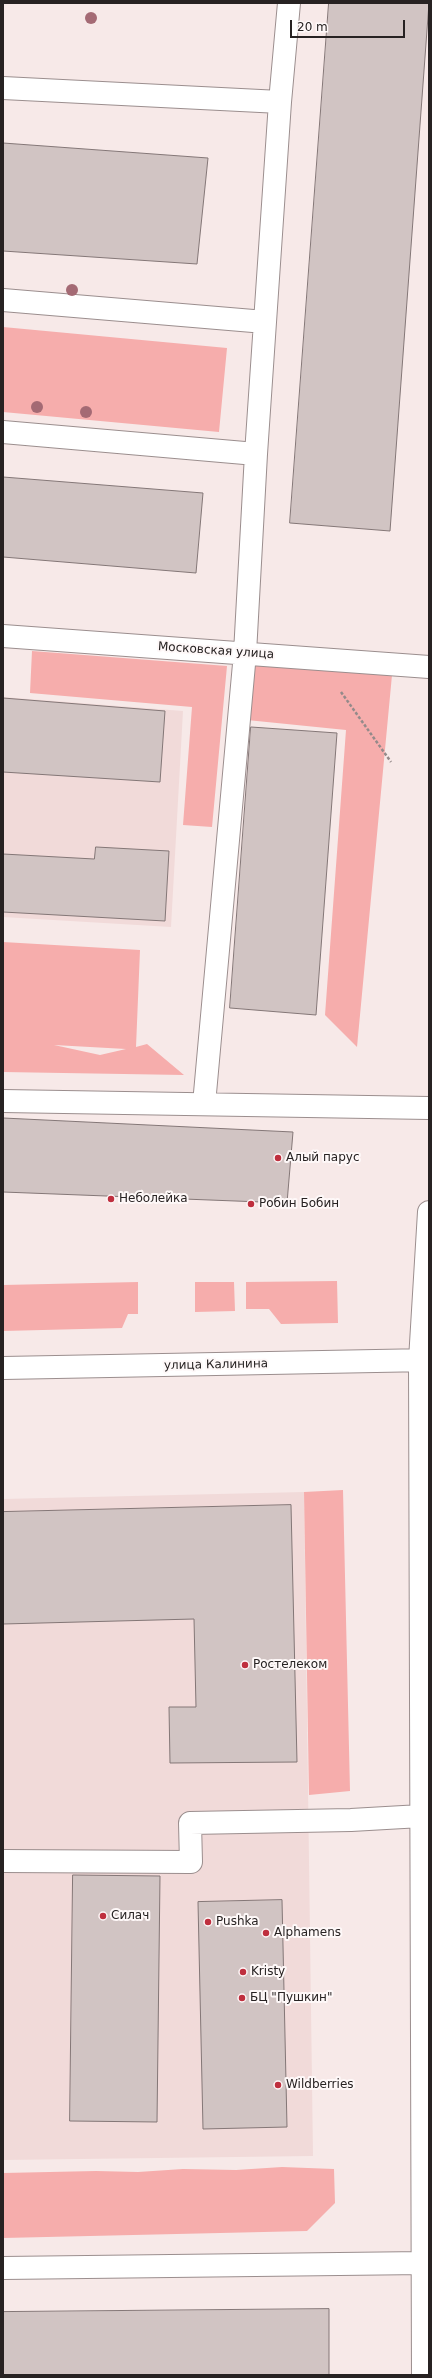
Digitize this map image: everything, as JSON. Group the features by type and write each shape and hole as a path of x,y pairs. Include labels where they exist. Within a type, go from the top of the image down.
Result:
{"street":[{"path":"204,1104 245,653 256,454 280,102 289,3"},
{"path":"3,88 280,102"},
{"path":"3,300 265,322"},
{"path":"3,432 256,454"},
{"name":"Московская улица","path":"3,636 429,667"},
{"path":"3,1101 429,1108"},
{"path":"423,2375 421,1816 425,1683 424,1360 429,1212"},
{"name":"улица Калинина","path":"3,1368 424,1360"},
{"path":"3,1861 191,1862 190,1823 351,1820 421,1816"},
{"path":"3,2268 423,2263"}],"path":[{"path":"317,659 391,762"}],"shaded area":[{"path":"3,327 227,348 219,432 3,412"},
{"path":"32,651 227,666 212,827 183,825 192,707 30,693"},
{"path":"251,664 392,675 357,1047 325,1015 346,730 247,720"},
{"path":"3,697 183,711 171,927 3,917"},
{"path":"3,942 140,950 136,1047 147,1044 184,1075 3,1072","holes":["54,1045 126,1049 100,1055"]},
{"path":"337,1281 338,1323 281,1324 269,1309 246,1309 246,1282"},
{"path":"138,1282 138,1314 128,1314 122,1328 3,1331 3,1285"},
{"path":"195,1282 234,1282 235,1311 195,1312"},
{"path":"343,1490 350,1791 309,1795 304,1492"},
{"path":"304,1492 313,2156 3,2160 3,1499"},
{"path":"282,2167 334,2169 335,2203 307,2231 3,2238 3,2173 96,2171 138,2172 183,2169 236,2170"}],"building":[{"path":"329,3 429,3 390,531 290,523"},
{"path":"3,143 208,158 197,264 3,251"},
{"path":"3,477 203,493 196,573 3,557"},
{"path":"3,698 165,711 160,782 3,772"},
{"path":"251,727 337,733 316,1015 230,1008"},
{"path":"96,847 169,851 165,921 3,912 3,854 94,859"},
{"path":"3,1118 293,1132 287,1203 3,1192"},
{"name":"Ростелеком","path":"291,1505 297,1762 170,1763 169,1707 196,1707 194,1619 3,1624 3,1512"},
{"path":"73,1875 160,1876 157,2122 70,2121"},
{"name":"БЦ \"Пушкин\"","path":"282,1900 287,2127 203,2129 198,1902"},
{"path":"329,2309 329,2375 3,2375 3,2312"}],"place":[{"name":"Алый парус","path":"278,1158"},
{"name":"Неболейка","path":"111,1199"},
{"name":"Робин Бобин","path":"251,1204"},
{"name":"Ростелеком","path":"245,1665"},
{"name":"Силач","path":"103,1916"},
{"name":"Pushka","path":"208,1922"},
{"name":"Alphamens","path":"266,1933"},
{"name":"Kristy","path":"243,1972"},
{"name":"БЦ \"Пушкин\"","path":"242,1998"},
{"name":"Wildberries","path":"278,2085"}]}
